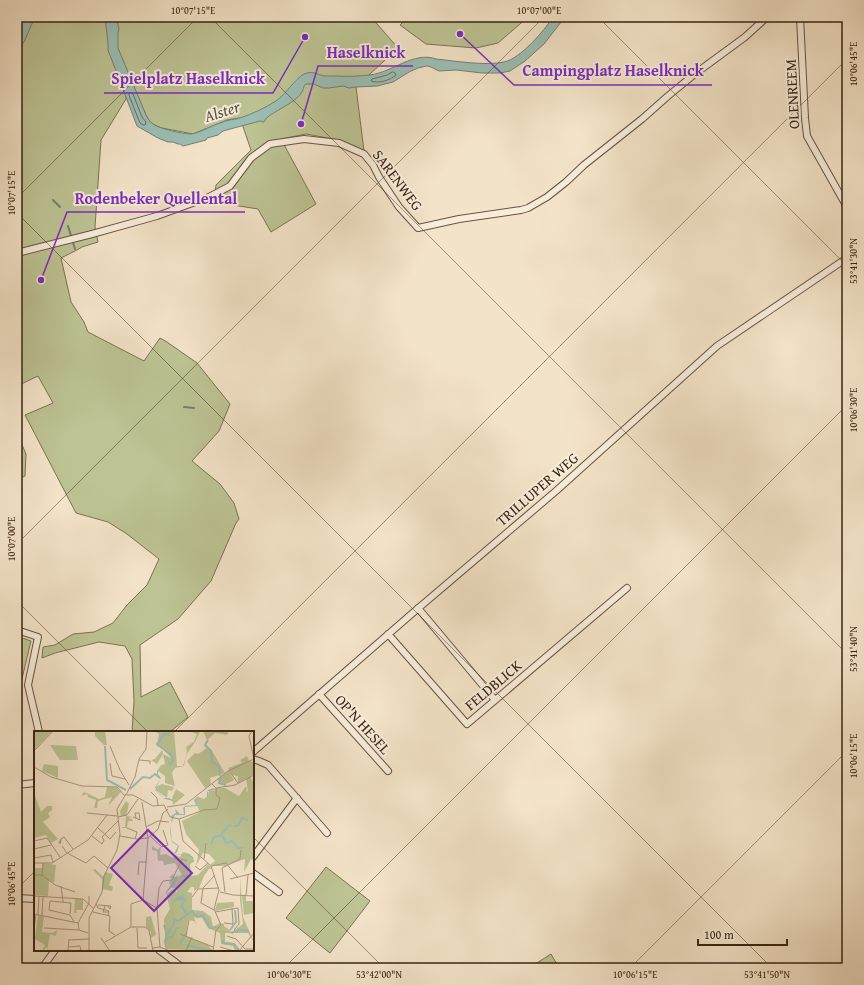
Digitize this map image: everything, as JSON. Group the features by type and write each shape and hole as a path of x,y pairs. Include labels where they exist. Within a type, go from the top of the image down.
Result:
{"street":[{"name":"SARENWEG","path":"17,253 157,216 208,197 230,186 251,158 270,144 304,139 339,143 364,154 373,165 379,177 399,207 418,228 459,219 521,210 538,203 553,193 584,165 767,17"},
{"name":"OLENREEM","path":"800,17 804,118 807,136 847,208"},
{"name":"TRILLUPER WEG","path":"254,751 418,608 556,491 717,346 847,258"},
{"name":"FELDBLICK","path":"388,634 467,724 627,588"},
{"path":"418,608 495,700"},
{"path":"17,630 38,637 28,685 39,731"},
{"name":"OP'N HESEL","path":"319,694 388,771"},
{"path":"254,759 268,765 327,833"},
{"path":"17,785 34,783"},
{"path":"254,856 297,798"},
{"path":"254,874 279,892"},
{"path":"17,898 34,899"},
{"path":"42,968 54,951"},
{"path":"160,951 183,968"}],"green space":[{"path":"24,17 371,17 398,48 356,87 364,151 339,140 306,134 281,139 316,204 271,232 258,209 214,202 216,185 251,150 240,118 227,120 193,134 154,125 150,122 146,115 124,64 126,99 101,140 95,227 98,242 82,247 61,258 71,302 84,322 88,332 144,361 160,338 167,342 197,363 230,404 219,431 192,461 220,484 234,503 239,519 211,581 178,619 140,645 141,697 170,682 188,717 171,731 132,731 134,701 132,659 125,646 99,642 55,653 42,658 43,647 55,645 73,634 94,632 113,623 127,605 147,585 159,559 127,534 108,522 76,513 25,415 53,403 38,376 17,386 17,33"},
{"path":"408,17 528,17 498,43 476,48 426,44 400,25"},
{"path":"17,433 26,454 25,476 17,480"},
{"path":"17,636 31,641 20,687 17,679"},
{"path":"326,867 370,901 330,953 286,918"},
{"path":"551,954 559,968 529,968"}],"water":[{"path":"24,17 35,17 24,42 17,50 17,33"},
{"path":"105,17 116,17 119,29 118,48 149,120 161,128 191,134 197,133 222,122 237,119 263,108 276,101 301,76 307,73 325,76 370,75 412,60 428,57 461,62 504,62 517,56 524,50 538,37 553,17 565,17 544,44 525,61 510,71 500,73 482,73 456,70 439,71 427,66 409,72 393,82 377,86 349,88 343,86 323,88 314,84 306,84 303,91 295,100 267,117 264,122 260,121 223,131 218,135 207,138 206,140 183,146 158,138 137,126 108,50"}],"waterway":[{"path":"53,200 60,207"},
{"path":"68,226 75,249"},
{"path":"184,407 194,408"}],"place":[{"name":"Campingplatz Haselknick","path":"460,34"},
{"name":"Spielplatz Haselknick","path":"305,37"},
{"name":"Haselknick","path":"301,124"},
{"name":"Rodenbeker Quellental","path":"41,280"}],"water label":[{"name":"Alster","path":"222,111"}]}
